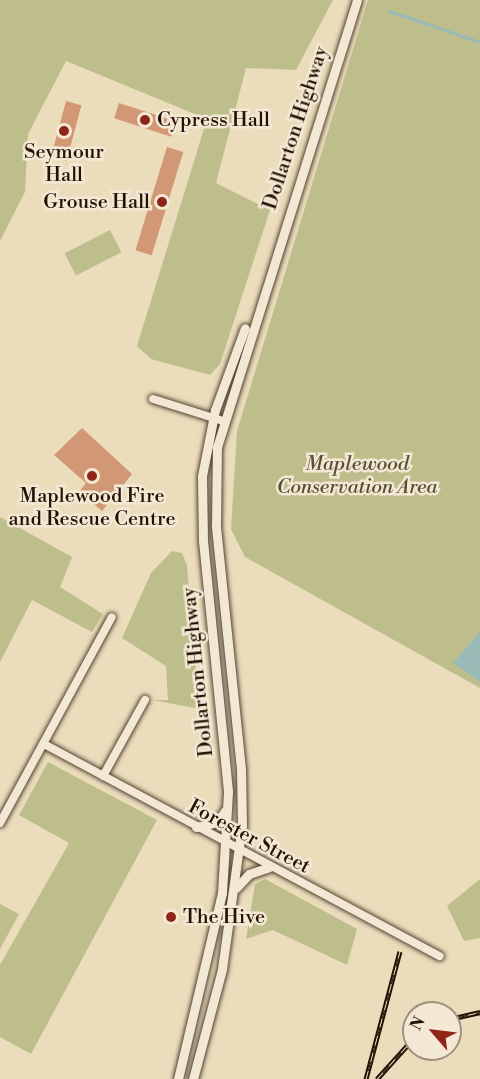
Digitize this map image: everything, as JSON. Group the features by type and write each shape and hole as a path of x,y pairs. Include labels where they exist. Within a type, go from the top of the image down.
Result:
{"street":[{"name":"Dollarton Highway","path":"193,1079 222,969 236,888 239,850 241,769 213,481 223,421 357,0"},
{"name":"Dollarton Highway","path":"178,1079 210,958 226,843 228,800 201,502 213,418 270,268"},
{"path":"153,399 223,421"},
{"path":"0,823 112,617"},
{"path":"103,776 145,700"},
{"name":"Forester Street","path":"44,744 269,867 440,956"},
{"path":"196,827 223,819 228,800"},
{"path":"236,888 249,874 269,867"}],"green space":[{"path":"0,0 333,0 296,70 246,68 216,183 270,210 220,364 210,375 151,359 137,346 207,119 66,61 28,134 25,192 0,241"},
{"name":"Maplewood Conservation Area","path":"368,0 480,0 480,688 245,557 231,529 237,431"},
{"path":"110,230 121,252 76,275 65,253"},
{"path":"0,517 72,557 60,587 103,614 92,632 32,600 0,662"},
{"path":"172,551 182,553 187,565 199,709 153,700 168,700 166,666 122,638 151,573"},
{"path":"48,762 157,820 31,1054 0,1037 0,965 69,843 19,815"},
{"path":"265,879 357,929 347,965 273,930 246,939 255,884"},
{"path":"480,879 480,938 464,941 447,906"},
{"path":"0,904 19,914 0,949"}],"water":[{"path":"480,632 480,682 453,663"}],"building":[{"name":"Seymour Hall","path":"66,101 81,105 66,161 51,157"},
{"name":"Cypress Hall","path":"119,103 176,122 171,137 114,118"},
{"name":"Grouse Hall","path":"167,147 183,152 152,255 135,250"},
{"path":"82,428 132,474 102,511 79,492 86,483 54,455"}],"waterway":[{"path":"389,11 480,42"}],"railway":[{"path":"366,1079 400,951"},
{"path":"462,1016 480,1012"},
{"path":"377,1079 402,1051"}],"place":[{"name":"Cypress Hall","path":"145,120"},
{"name":"Seymour Hall","path":"64,131"},
{"name":"Grouse Hall","path":"162,202"},
{"name":"Maplewood Fire and Rescue Centre","path":"92,476"},
{"name":"The Hive","path":"171,917"}]}
